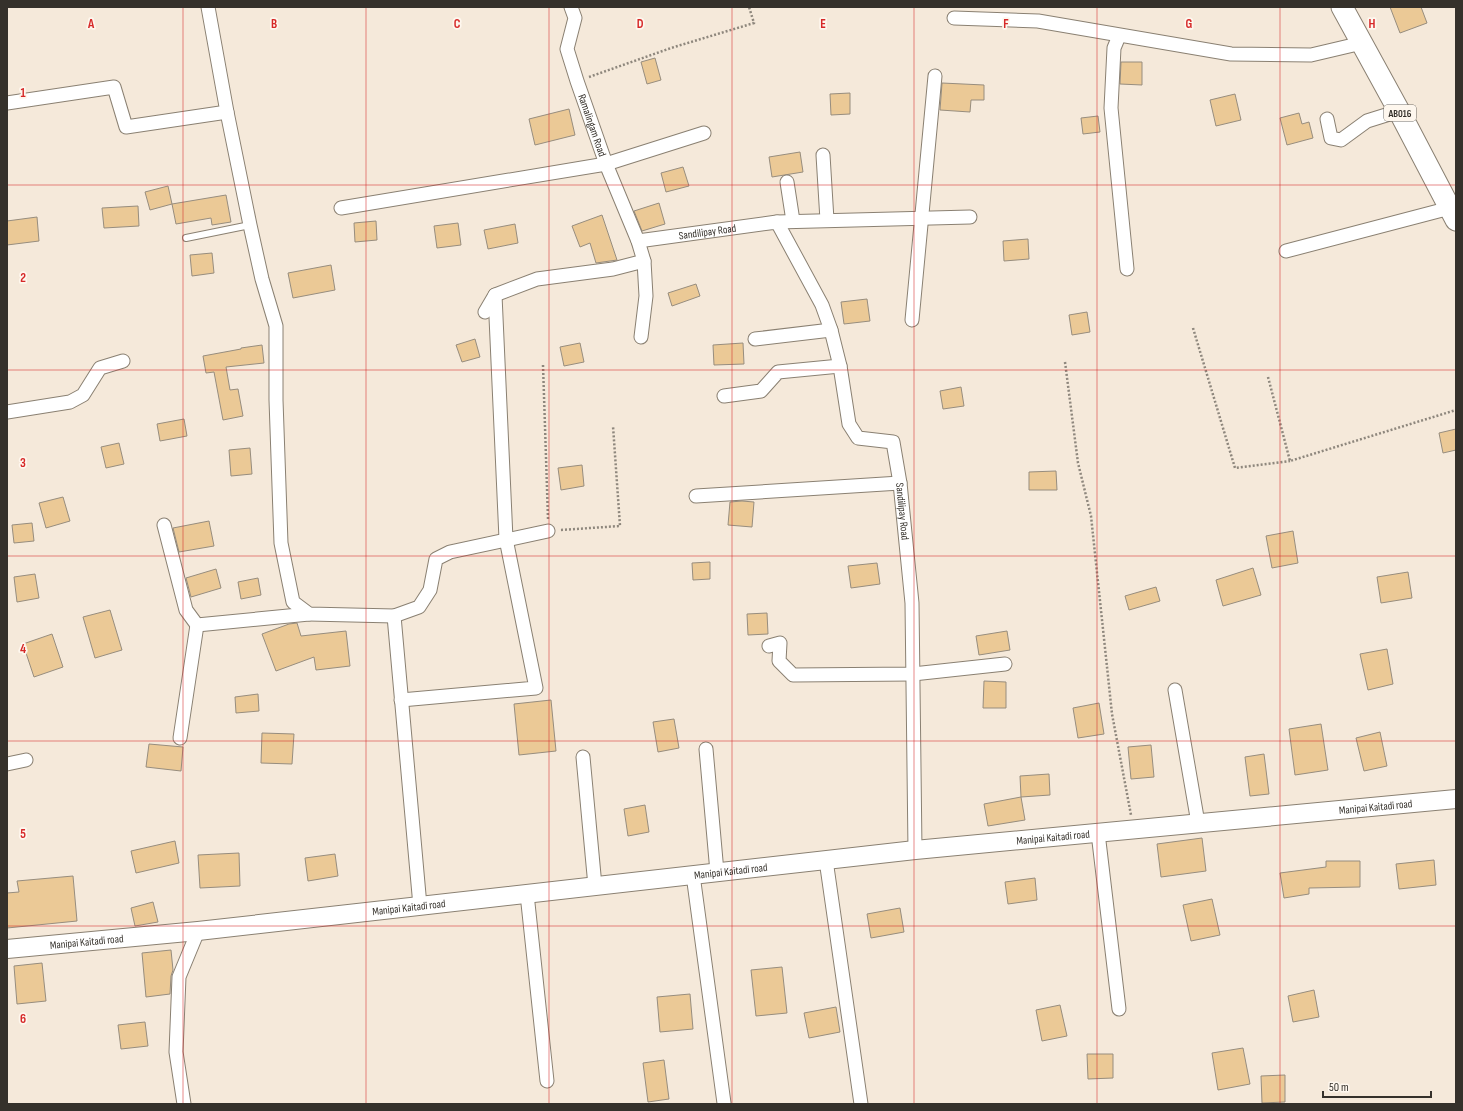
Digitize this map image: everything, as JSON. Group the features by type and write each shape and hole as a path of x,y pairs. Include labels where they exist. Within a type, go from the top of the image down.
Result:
{"main road":[{"name":"AB016","path":"1342,7 1453,214"},
{"name":"Manipai Kaitadi road","path":"7,949 198,931 916,850 1456,799"}],"street":[{"path":"208,7 227,112 250,225 262,279 276,326 276,400 281,542 293,602 309,614"},
{"name":"Ramalingam Road","path":"571,7 575,18 567,49 606,164 638,241 644,261 646,296 641,337"},
{"path":"954,18 1038,22 1232,54 1310,55 1362,43"},
{"path":"1119,36 1114,48 1111,108 1127,269"},
{"path":"912,320 935,76"},
{"path":"7,103 114,87 126,127 227,112"},
{"path":"1327,120 1331,138 1341,140 1366,121 1399,111"},
{"path":"340,208 606,164 704,133"},
{"path":"823,155 827,220"},
{"path":"787,182 793,221"},
{"path":"1286,251 1453,214"},
{"name":"Sandilipay Road","path":"638,241 777,222 921,217 970,217"},
{"name":"Sandilipay Road","path":"777,222 822,305 831,330 840,366 849,424 858,438 893,442 900,483 912,603 916,850"},
{"path":"485,312 495,295 537,279 613,269 644,261"},
{"path":"401,700 536,688 506,539 495,295"},
{"path":"755,339 831,330"},
{"path":"7,412 70,402 83,395 100,368 123,361"},
{"path":"724,396 761,391 778,372 840,366"},
{"path":"696,496 900,483"},
{"path":"164,525 186,610 197,625 180,738"},
{"path":"197,625 309,614 394,616 419,607 430,590 436,559 450,552 548,531"},
{"path":"394,616 420,906"},
{"path":"770,646 780,643 779,662 793,675 913,674 1005,664"},
{"path":"1175,690 1198,823"},
{"path":"706,749 718,872"},
{"path":"583,757 595,886"},
{"path":"7,764 26,760"},
{"path":"1098,833 1119,1009"},
{"path":"826,860 861,1104"},
{"path":"693,875 724,1103"},
{"path":"527,894 547,1081"},
{"path":"184,1104 176,1052 179,977 198,931"}],"lane":[{"path":"186,238 250,225"}],"path":[{"path":"577,81 671,48 754,22 749,7"},
{"path":"1193,328 1235,468 1290,461 1456,410"},
{"path":"1065,362 1078,463 1091,516 1112,714 1134,829"},
{"path":"543,365 548,531 620,526 614,426"},
{"path":"1268,377 1290,461"}],"building":[{"path":"1390,7 1421,7 1427,23 1400,33"},
{"path":"655,58 661,80 647,84 641,62"},
{"path":"1121,62 1142,62 1142,85 1120,84"},
{"path":"942,83 984,85 984,100 971,100 970,112 940,110"},
{"path":"850,93 850,114 831,115 830,94"},
{"path":"1235,94 1241,120 1216,126 1210,100"},
{"path":"569,109 575,135 535,145 529,119"},
{"path":"1299,113 1302,124 1309,122 1313,138 1287,145 1280,118"},
{"path":"1098,116 1100,132 1083,134 1081,118"},
{"path":"800,152 803,172 772,177 769,157"},
{"path":"683,167 689,186 666,192 661,173"},
{"path":"168,186 172,204 150,210 145,192"},
{"path":"226,195 231,222 212,225 211,218 176,224 172,204"},
{"path":"659,203 665,224 642,231 634,211"},
{"path":"138,206 139,226 104,228 102,208"},
{"path":"602,215 617,260 596,263 590,243 580,247 572,226"},
{"path":"37,217 39,241 7,245 7,221"},
{"path":"376,221 377,240 355,242 354,223"},
{"path":"458,223 461,245 437,248 434,226"},
{"path":"515,224 518,243 488,249 484,230"},
{"path":"1028,239 1029,259 1004,261 1003,241"},
{"path":"212,253 214,273 192,276 190,255"},
{"path":"331,265 335,290 293,298 288,273"},
{"path":"696,284 700,296 672,306 668,293"},
{"path":"867,299 870,321 844,324 841,302"},
{"path":"1087,312 1090,332 1072,335 1069,315"},
{"path":"475,339 480,357 462,362 456,345"},
{"path":"580,343 584,362 564,366 560,347"},
{"path":"743,343 744,364 714,365 713,345"},
{"path":"262,345 264,363 226,367 230,390 238,389 243,416 223,420 214,372 206,373 203,356"},
{"path":"961,387 964,406 943,409 940,391"},
{"path":"184,419 187,436 160,441 157,424"},
{"path":"1456,429 1456,450 1443,453 1439,433"},
{"path":"119,443 124,464 106,468 101,447"},
{"path":"250,448 252,474 231,476 229,450"},
{"path":"582,465 584,486 561,490 558,468"},
{"path":"1056,471 1057,490 1029,490 1029,472"},
{"path":"63,497 70,521 46,528 39,503"},
{"path":"730,502 754,502 752,527 728,525"},
{"path":"209,521 214,546 179,552 173,528"},
{"path":"32,523 34,541 14,543 12,525"},
{"path":"1293,531 1298,563 1272,568 1266,536"},
{"path":"710,562 710,579 693,580 692,563"},
{"path":"877,563 880,584 851,588 848,566"},
{"path":"1253,568 1261,595 1223,606 1216,580"},
{"path":"216,569 221,588 191,597 186,578"},
{"path":"1408,572 1412,598 1381,603 1377,577"},
{"path":"35,574 39,598 17,602 14,577"},
{"path":"258,578 261,595 241,599 238,582"},
{"path":"1156,587 1160,601 1129,610 1125,596"},
{"path":"110,610 122,650 95,658 83,617"},
{"path":"767,613 768,634 748,635 747,614"},
{"path":"297,623 301,636 346,631 350,666 316,670 314,657 276,671 262,634 289,624"},
{"path":"1007,631 1010,650 979,655 976,636"},
{"path":"52,634 63,667 34,677 23,644"},
{"path":"1387,649 1393,684 1368,690 1360,654"},
{"path":"984,681 1006,682 1006,708 983,708"},
{"path":"258,694 259,711 236,713 235,697"},
{"path":"551,700 556,751 519,755 514,704"},
{"path":"1099,703 1104,734 1078,738 1073,708"},
{"path":"674,719 679,748 658,752 653,722"},
{"path":"1321,724 1328,770 1295,775 1289,729"},
{"path":"1380,732 1387,766 1364,771 1356,738"},
{"path":"262,733 294,734 292,764 261,763"},
{"path":"149,744 183,747 181,771 146,767"},
{"path":"1151,745 1154,777 1131,779 1128,747"},
{"path":"1264,754 1269,794 1250,796 1245,757"},
{"path":"1049,774 1050,795 1021,797 1020,776"},
{"path":"1021,797 1025,820 988,826 984,804"},
{"path":"645,805 649,832 628,836 624,809"},
{"path":"1202,838 1206,871 1161,877 1157,844"},
{"path":"175,841 179,863 136,873 131,851"},
{"path":"239,853 240,886 200,888 198,855"},
{"path":"335,854 338,876 308,881 305,858"},
{"path":"1434,860 1436,885 1399,889 1396,864"},
{"path":"1326,861 1360,861 1360,887 1309,888 1309,894 1284,898 1280,873 1326,867"},
{"path":"73,876 77,921 7,928 7,893 19,892 17,881"},
{"path":"1035,878 1037,900 1008,904 1005,882"},
{"path":"1212,899 1220,935 1191,941 1183,905"},
{"path":"153,902 158,922 135,926 131,908"},
{"path":"900,908 904,932 871,938 867,914"},
{"path":"171,950 173,970 171,976 170,994 146,997 142,953"},
{"path":"42,963 46,1001 17,1004 14,966"},
{"path":"782,967 787,1013 756,1016 751,970"},
{"path":"1314,990 1319,1017 1293,1022 1288,996"},
{"path":"690,994 693,1029 660,1032 657,997"},
{"path":"1060,1005 1067,1036 1042,1041 1036,1010"},
{"path":"836,1007 840,1032 809,1038 804,1013"},
{"path":"145,1022 148,1046 121,1049 118,1025"},
{"path":"1243,1048 1250,1084 1218,1090 1212,1053"},
{"path":"1087,1054 1113,1054 1113,1078 1088,1079"},
{"path":"664,1060 669,1099 648,1102 643,1063"},
{"path":"1285,1075 1285,1102 1262,1103 1261,1076"}]}
